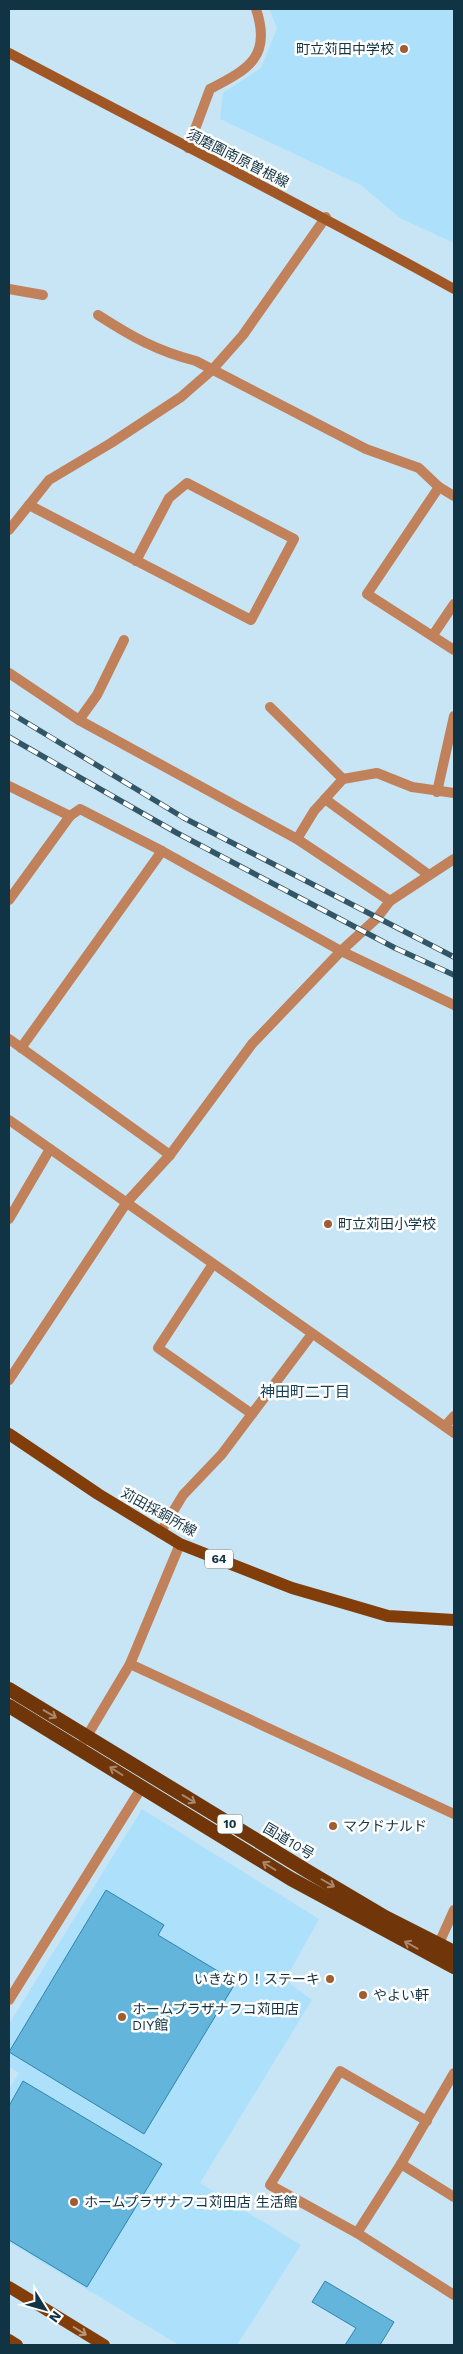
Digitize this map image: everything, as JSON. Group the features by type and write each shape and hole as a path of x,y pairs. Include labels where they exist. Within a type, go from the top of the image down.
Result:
{"highway":[{"name":"国道10号","path":"9,1689 142,1787 291,1879 436,1952 454,1952"},
{"name":"国道10号","path":"9,1706 83,1743 317,1877 436,1952 454,1967"}],"main road":[{"name":"須磨園南原曽根線","path":"9,53 188,148 326,217 454,289"},
{"name":"苅田採銅所線","path":"9,1434 160,1533 180,1544 292,1588 388,1616 454,1620"},
{"path":"9,2287 104,2345"},
{"path":"9,2340 17,2345"}],"street":[{"path":"188,148 210,88 240,74 258,54 262,27 256,9"},
{"path":"9,530 50,480 181,397 212,370 244,336 326,217"},
{"path":"9,289 43,295"},
{"path":"98,315 139,341 172,355 196,361 366,449 419,468 440,487 454,496"},
{"path":"29,505 136,561 251,620 294,539 187,483 169,498 136,561"},
{"path":"440,487 368,594 454,650"},
{"path":"433,636 454,604"},
{"path":"78,720 97,695 124,640"},
{"path":"9,673 78,720 297,839 390,901"},
{"path":"270,707 343,779"},
{"path":"437,792 454,716"},
{"path":"297,839 314,810 343,779 377,773 412,788 454,793"},
{"path":"9,786 70,816"},
{"path":"325,799 429,875"},
{"path":"9,900 70,816 80,809 162,851 341,951 454,1005"},
{"path":"21,1048 162,851"},
{"path":"9,1380 127,1202 170,1155 252,1044 341,951 377,918 390,901 454,859"},
{"path":"9,1039 170,1155"},
{"path":"9,1120 454,1433"},
{"path":"9,1219 50,1150"},
{"path":"213,1264 158,1348 252,1414"},
{"path":"160,1533 183,1495 222,1454 312,1334"},
{"path":"445,1426 454,1416"},
{"path":"83,1743 130,1664 180,1544"},
{"path":"130,1664 454,1814"},
{"path":"9,2000 142,1787"},
{"path":"436,1952 454,1910"},
{"path":"427,2121 340,2071 270,2185 357,2233 454,2295"},
{"path":"357,2233 427,2121 452,2087 454,2073"},
{"path":"401,2164 454,2196"}],"shaded area":[{"path":"269,9 454,9 454,243 400,218 361,185 220,119 223,93 261,68 277,28"},
{"path":"142,1809 319,1919 285,1980 312,2000 200,2183 301,2245 237,2345 179,2345 9,2242 9,2089 19,2073 9,2067 9,2024"}],"building":[{"name":"ホームプラザナフコ苅田店 DIY館","path":"106,1890 164,1925 158,1935 236,1982 144,2134 9,2052"},
{"name":"ホームプラザナフコ苅田店 生活館","path":"23,2081 162,2164 87,2287 9,2240 9,2106"},
{"path":"325,2281 394,2322 380,2345 345,2345 356,2328 312,2302"}],"railway":[{"path":"9,712 184,818 454,957"},
{"path":"9,737 177,833 395,948 454,975"}],"place":[{"name":"町立苅田中学校","path":"404,49"},
{"name":"町立苅田小学校","path":"328,1224"},
{"name":"マクドナルド","path":"333,1826"},
{"name":"いきなり！ステーキ","path":"330,1979"},
{"name":"やよい軒","path":"363,1995"},
{"name":"ホームプラザナフコ苅田店 DIY館","path":"122,2017"},
{"name":"ホームプラザナフコ苅田店 生活館","path":"74,2202"}],"district":[{"name":"神田町二丁目","path":"305,1392"}]}
